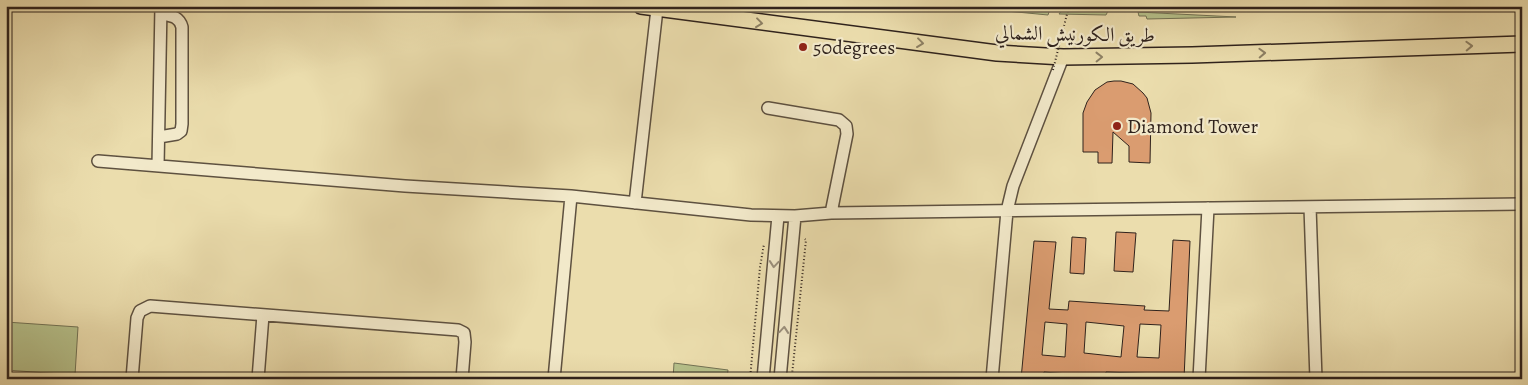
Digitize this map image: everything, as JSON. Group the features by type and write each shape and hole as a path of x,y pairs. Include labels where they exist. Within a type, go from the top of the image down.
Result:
{"main road":[{"name":"طريق الكورنيش الشمالي","path":"641,6 988,52 1063,57 1192,55 1522,44"}],"street":[{"path":"635,203 657,9"},
{"path":"158,166 161,10 176,17 182,27 182,124 181,130 177,134 159,137"},
{"path":"992,379 1007,211 1012,186 1063,57"},
{"path":"768,108 839,120 846,126 847,134 831,213"},
{"path":"98,161 405,186 571,196 751,215 778,216 831,213 1522,204"},
{"path":"554,379 571,196"},
{"path":"1310,207 1316,379"},
{"path":"1199,379 1208,208"},
{"path":"763,379 778,216"},
{"path":"780,379 795,216"},
{"path":"132,379 137,318 140,311 150,306 458,330 464,333 465,342 462,379"},
{"path":"258,379 263,315"}],"path":[{"path":"1053,70 1069,6"},
{"path":"792,379 806,240 803,236"},
{"path":"750,379 762,249 766,239"}],"green space":[{"path":"954,6 1051,6 1048,15"},
{"path":"1065,6 1106,6 1108,11 1106,15 1059,14"},
{"path":"1138,12 1236,17 1147,19 1146,16 1139,16"},
{"path":"6,322 78,327 75,375 6,370"},
{"path":"674,363 728,370 727,379 673,379"}],"building":[{"name":"Diamond Tower","path":"1114,81 1133,84 1147,98 1151,113 1150,163 1129,162 1129,146 1113,132 1112,163 1098,163 1098,152 1083,152 1083,113 1087,102 1095,90 1107,82"},
{"path":"1116,232 1136,233 1133,272 1114,271"},
{"path":"1072,237 1086,238 1084,274 1070,273"},
{"path":"1173,240 1190,241 1184,379 1159,379 1160,374 1106,372 1105,377 1044,372 1043,379 1021,379 1034,241 1056,242 1049,309 1068,310 1069,301 1145,306 1144,310 1169,311","holes":["1045,322 1067,324 1065,357 1042,355","1086,322 1124,326 1121,357 1084,353","1140,324 1161,325 1159,358 1137,357"]}],"place":[{"name":"50degrees","path":"803,47"},
{"name":"Diamond Tower","path":"1117,126"}]}
